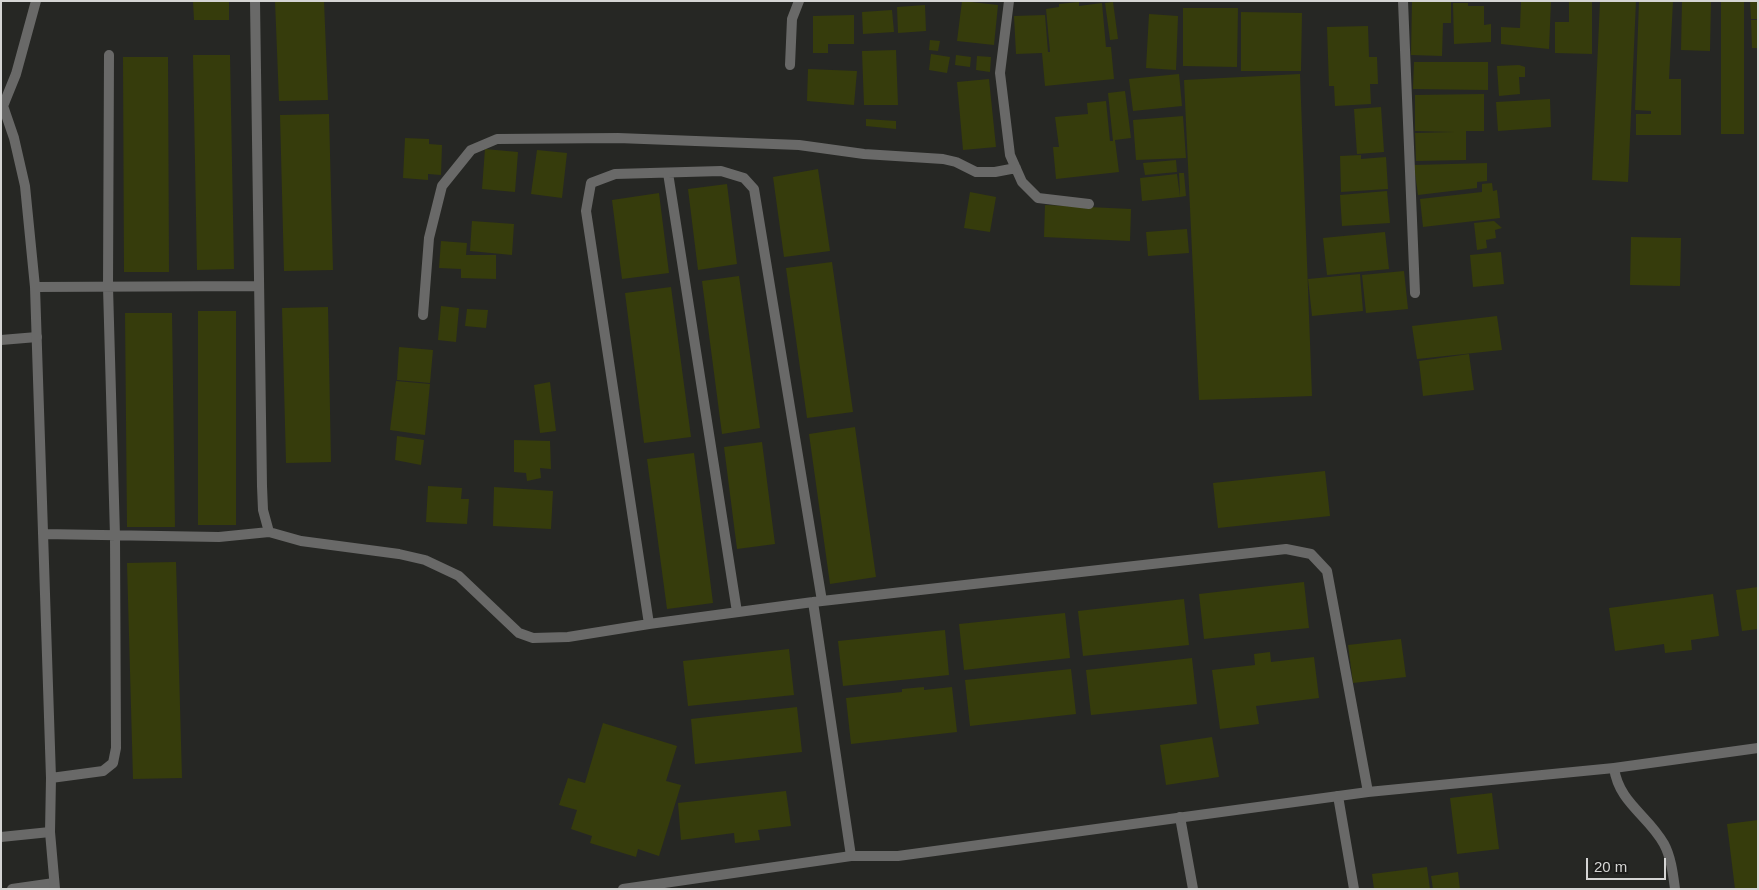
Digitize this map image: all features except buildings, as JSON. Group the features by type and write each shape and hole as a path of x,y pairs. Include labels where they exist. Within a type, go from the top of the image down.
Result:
{"street":[{"path":"12,889 54,886 50,832 51,778 35,287 25,186 14,138 2,105 16,74 36,1"},
{"path":"255,1 263,510 269,532"},
{"path":"790,65 792,19 799,1"},
{"path":"1009,1 1000,73 1010,155 1022,182 1038,198 1089,204"},
{"path":"1403,1 1416,293"},
{"path":"51,778 103,770 113,763 116,748 115,536 108,287 110,56"},
{"path":"423,316 429,238 442,186 471,150 497,139 618,138 799,145 864,154 943,159 956,162 976,172 996,172 1016,168"},
{"path":"648,624 586,211 591,183 615,174 721,171 744,178 754,189 817,602 851,856"},
{"path":"668,172 737,612"},
{"path":"35,287 258,286"},
{"path":"1,340 37,337"},
{"path":"43,534 218,537 248,536 269,532 301,541 399,554 425,560 459,576 519,633 533,638 568,637 648,624 817,602 1286,548 1311,554 1327,571 1368,792"},
{"path":"623,889 851,856 898,856 1368,792 1614,768 1758,748"},
{"path":"1614,768 1619,789 1650,824 1665,845 1672,866 1675,889"},
{"path":"1338,796 1354,889"},
{"path":"1180,817 1194,889"},
{"path":"1,837 50,832"}]}
